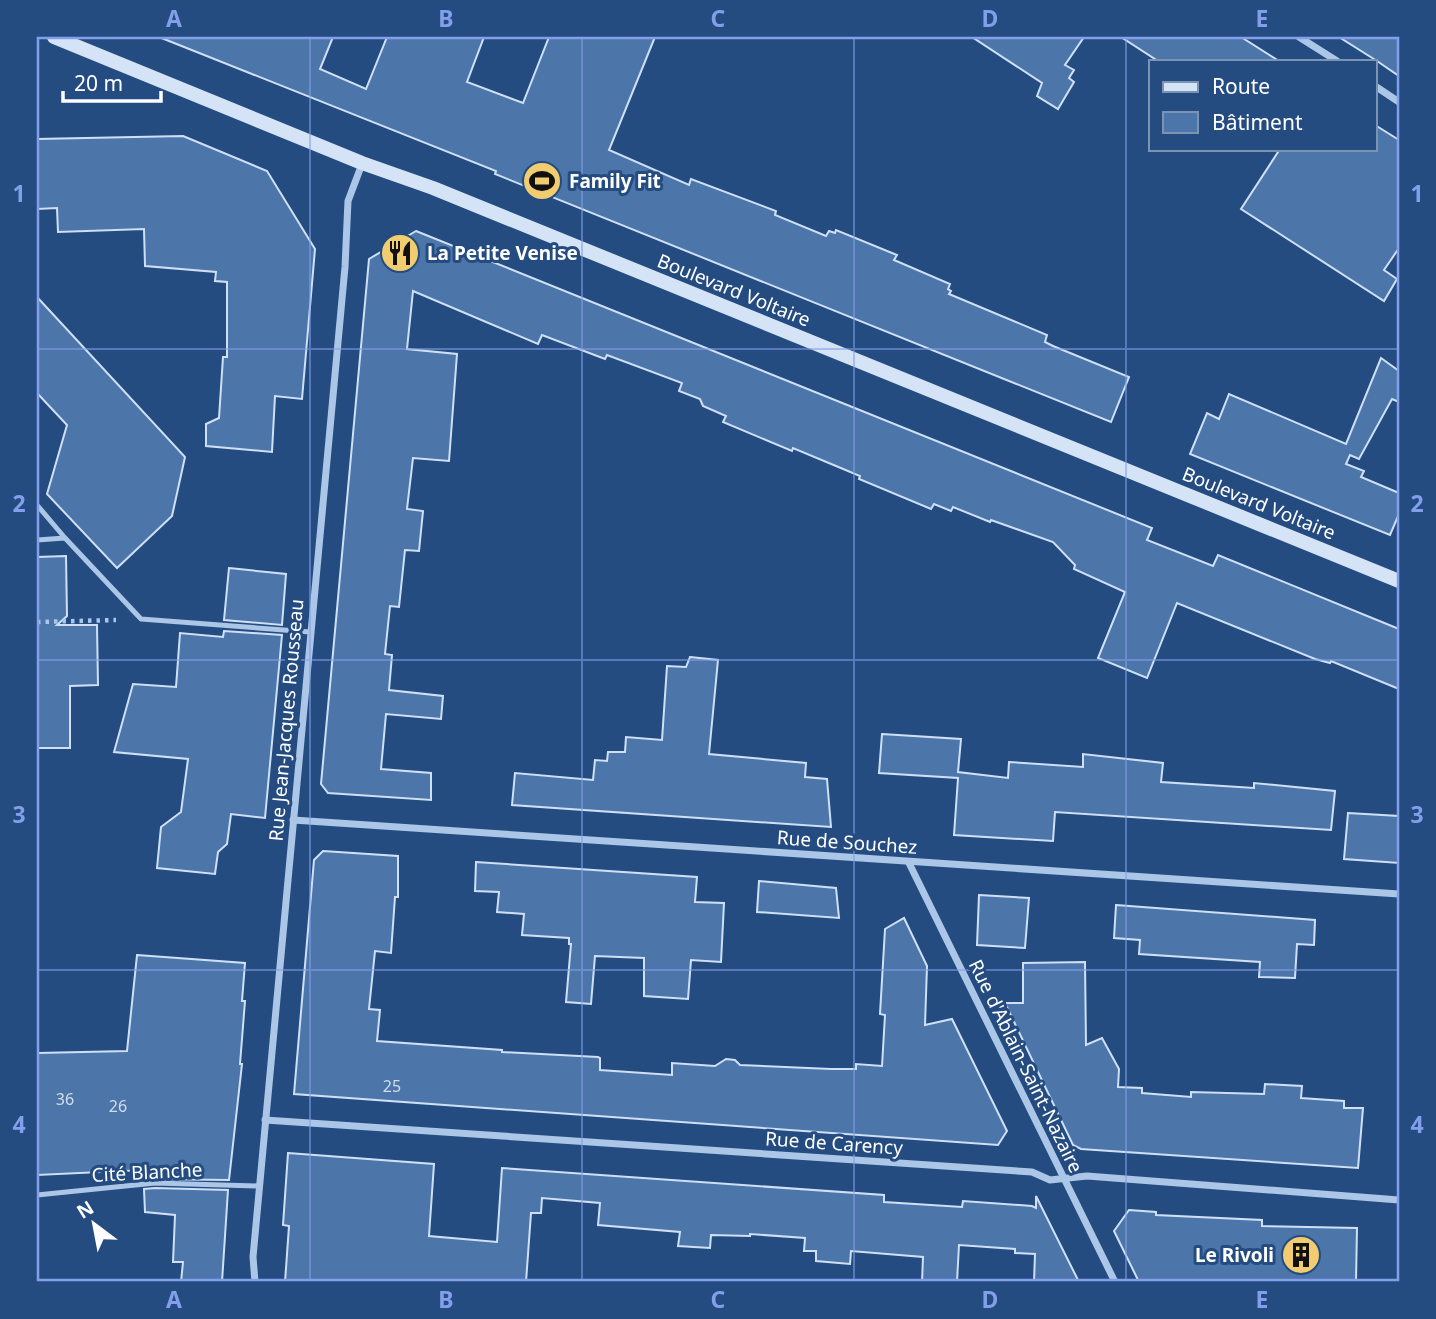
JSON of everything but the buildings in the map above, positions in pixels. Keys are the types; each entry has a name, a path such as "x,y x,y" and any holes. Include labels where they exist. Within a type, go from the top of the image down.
{"street":[{"name":"Boulevard Voltaire","path":"54,37 362,163 433,188 1399,581"},
{"path":"1299,37 1335,60"},
{"path":"1376,87 1399,102"},
{"name":"Rue Jean-Jacques Rousseau","path":"255,1282 253,1257 345,267 348,201 362,163"},
{"name":"Rue de Souchez","path":"293,820 1399,894"},
{"name":"Rue d'Ablain-Saint-Nazaire","path":"909,863 1115,1282"},
{"name":"Rue de Carency","path":"265,1120 1032,1172 1050,1180 1087,1176 1399,1200"}],"lane":[{"path":"37,505 141,619 310,632"},
{"path":"37,540 65,538"},
{"name":"Cité Blanche","path":"37,1195 155,1183 260,1186"}],"path":[{"path":"37,622 141,619"}],"place":[{"name":"Family Fit","path":"542,181"},
{"name":"La Petite Venise","path":"400,253"},
{"name":"Le Rivoli","path":"1301,1255"}]}
